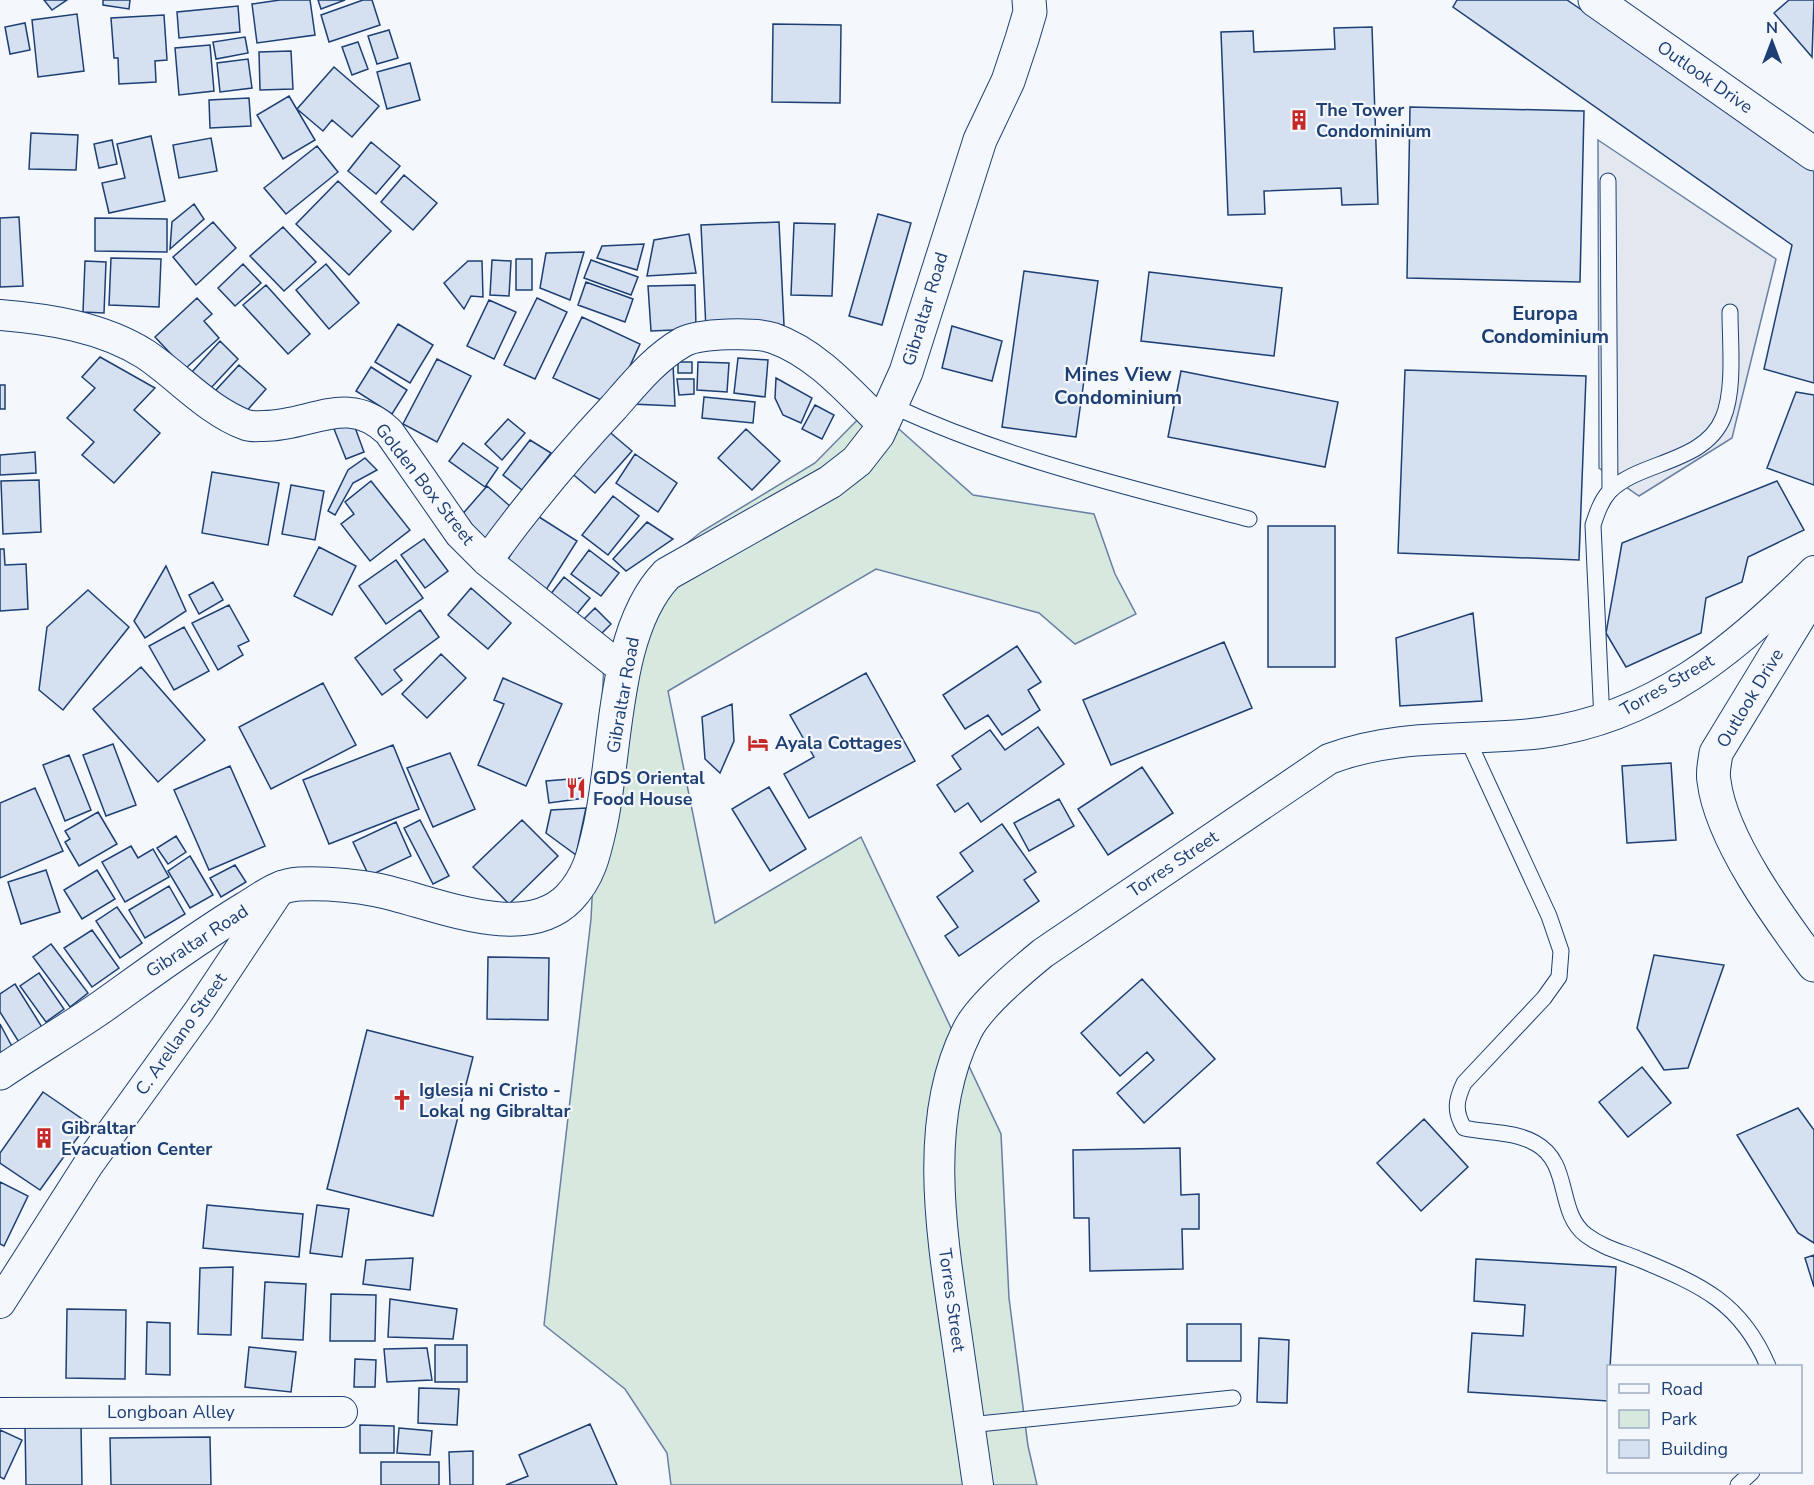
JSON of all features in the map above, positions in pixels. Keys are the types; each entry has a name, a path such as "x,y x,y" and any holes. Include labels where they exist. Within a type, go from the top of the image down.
{"street":[{"name":"Gibraltar Road","path":"0,1072 102,1007 189,943 282,886 332,884 366,888 491,918 525,919 553,912 571,896 591,868 603,815 624,670 643,607 655,586 667,574 830,482 857,461 888,416 906,372 980,140 1008,81 1030,12 1029,0"},
{"name":"Outlook Drive","path":"1595,0 1814,154"},
{"name":"Golden Box Street","path":"0,315 41,319 87,328 143,353 227,416 248,426 274,426 331,412 353,412 375,418 389,432 460,534 487,561 624,670"},
{"path":"487,561 529,503 573,451 658,358 686,341 730,335 771,338 805,352 888,416"},
{"name":"Torres Street","path":"978,1485 947,1274 940,1199 940,1144 946,1103 967,1029 1005,986 1042,953 1329,759 1351,750 1390,743 1466,736 1540,733 1602,721 1652,699 1705,667 1759,626 1814,571"},
{"name":"Outlook Drive","path":"1814,592 1716,753 1713,779 1720,809 1743,859 1814,965"},
{"name":"C. Arellano Street","path":"0,1303 87,1165 199,1011 282,886"},
{"name":"Longboan Alley","path":"0,1413 342,1412"}],"lane":[{"path":"1608,181 1610,491"},
{"path":"1602,721 1593,525 1599,507 1610,491 1696,448 1718,428 1724,416 1728,398 1730,312"},
{"path":"888,416 953,432 1041,462 1248,519"},
{"path":"1466,736 1549,916 1562,951 1559,976 1544,998 1464,1083 1457,1097 1457,1116 1464,1128 1508,1134 1536,1143 1560,1172 1569,1212 1584,1233 1602,1246 1684,1278 1710,1292 1749,1328 1768,1365"},
{"path":"969,1425 1233,1398"},
{"path":"1738,1485 1751,1473"}],"green space":[{"path":"872,405 973,495 1094,514 1115,574 1136,614 1075,644 1039,613 876,569 668,691 715,923 861,837 1001,1134 1009,1298 1028,1446 1037,1485 671,1485 667,1453 625,1389 544,1325 591,919 604,663 644,578 701,532 815,463"}],"shaded area":[{"path":"1598,140 1776,259 1732,438 1639,496 1599,468"}],"building":[{"path":"44,0 67,0 52,10"},
{"path":"103,0 130,0 129,9 103,5"},
{"path":"280,0 310,0 315,35 257,43 252,4"},
{"path":"318,0 345,0 321,9"},
{"path":"363,0 372,0 380,25 329,42 321,15"},
{"path":"1457,0 1567,0 1814,168 1814,383 1764,369 1792,245 1453,7"},
{"path":"1789,0 1814,0 1812,57 1774,13"},
{"path":"238,6 240,32 179,38 177,12"},
{"path":"77,14 84,71 38,77 32,20"},
{"path":"164,15 167,60 155,61 156,82 119,84 118,58 114,58 111,18"},
{"path":"25,23 30,50 10,54 5,27"},
{"path":"773,24 841,25 840,103 772,102"},
{"name":"The Tower Condominium","path":"1372,27 1378,204 1342,205 1341,188 1264,191 1265,214 1228,215 1221,32 1253,31 1254,52 1335,49 1334,28"},
{"path":"389,30 398,58 377,64 368,36"},
{"path":"245,37 248,53 216,59 213,42"},
{"path":"358,42 368,69 352,75 342,47"},
{"path":"210,45 214,91 179,95 175,48"},
{"path":"291,51 293,89 260,90 259,52"},
{"path":"248,59 252,88 220,92 217,63"},
{"path":"410,63 420,100 387,109 377,72"},
{"path":"334,67 379,106 352,137 332,120 323,131 297,109"},
{"path":"289,96 315,140 283,159 257,115"},
{"path":"249,98 251,126 210,128 209,100"},
{"path":"1410,107 1584,111 1580,282 1407,278"},
{"path":"31,133 78,135 76,170 29,169"},
{"path":"151,136 165,201 109,213 102,183 125,178 117,144"},
{"path":"211,138 217,171 179,178 173,145"},
{"path":"112,140 117,164 99,168 94,144"},
{"path":"371,142 400,166 376,194 348,171"},
{"path":"317,146 338,172 286,214 264,188"},
{"path":"404,175 437,203 413,230 381,202"},
{"path":"338,181 391,231 349,275 296,224"},
{"path":"194,204 204,219 170,249 172,222"},
{"path":"878,214 911,223 882,325 849,316"},
{"path":"19,217 23,286 0,287 0,218"},
{"path":"95,218 167,219 167,252 95,251"},
{"path":"213,222 236,248 196,285 173,257"},
{"path":"779,222 784,325 706,329 701,225"},
{"path":"794,223 835,224 832,296 791,295"},
{"path":"283,227 316,262 284,291 250,256"},
{"path":"689,234 696,273 647,276 654,240"},
{"path":"644,244 637,270 597,258 602,246"},
{"path":"584,252 570,300 540,288 546,253"},
{"path":"111,258 161,259 159,307 109,305"},
{"path":"516,259 532,259 532,290 516,290"},
{"path":"492,260 511,261 509,296 490,295"},
{"path":"591,260 638,277 631,295 584,278"},
{"path":"85,261 106,262 104,313 83,312"},
{"path":"468,261 482,261 483,297 471,296 464,309 444,283"},
{"path":"243,264 261,283 235,306 218,288"},
{"path":"326,264 359,303 329,329 296,290"},
{"path":"1024,271 1098,281 1076,437 1002,427"},
{"path":"1149,272 1282,288 1274,356 1141,341"},
{"path":"586,282 633,299 625,322 578,305"},
{"path":"266,285 310,334 288,354 243,305"},
{"path":"695,285 696,329 651,331 648,286"},
{"path":"197,298 212,314 204,321 219,338 185,369 155,337"},
{"path":"537,298 567,312 535,379 504,365"},
{"path":"489,300 516,312 494,359 467,346"},
{"path":"582,317 640,344 612,405 553,378"},
{"path":"398,324 433,345 410,383 375,362"},
{"path":"952,326 1002,341 992,381 942,368"},
{"path":"220,341 238,359 209,390 191,373"},
{"path":"100,357 155,388 134,410 160,433 114,483 82,455 94,442 67,418 95,388 82,377"},
{"path":"738,358 768,360 765,397 734,393"},
{"path":"437,359 471,376 437,442 403,424"},
{"path":"678,362 692,362 692,373 678,373"},
{"path":"698,362 729,363 727,392 697,390"},
{"path":"673,364 675,406 632,404"},
{"path":"239,365 266,389 243,415 215,391"},
{"path":"371,367 407,390 392,414 356,391"},
{"path":"1405,370 1586,376 1579,560 1398,553"},
{"path":"1181,371 1338,402 1325,467 1168,437"},
{"path":"776,378 812,398 801,423 783,415 775,398"},
{"path":"677,379 694,379 694,394 679,395"},
{"path":"0,385 5,385 5,409 0,409"},
{"path":"1796,392 1814,395 1814,485 1767,468"},
{"path":"704,397 755,402 753,423 702,418"},
{"path":"815,405 834,415 822,439 802,429"},
{"path":"508,419 525,433 502,460 485,444"},
{"path":"353,422 364,452 346,459 334,429"},
{"path":"606,429 632,451 595,493 569,471"},
{"path":"746,429 780,461 752,490 718,458"},
{"path":"530,440 551,453 522,490 503,475"},
{"path":"463,443 498,468 485,487 449,461"},
{"path":"35,452 36,473 0,475 0,455"},
{"path":"635,454 677,483 658,512 616,483"},
{"path":"365,458 377,470 353,483 335,515 328,511 348,470"},
{"path":"212,472 279,483 268,545 202,533"},
{"path":"39,480 41,532 3,534 1,481"},
{"path":"371,481 410,530 370,561 341,524 354,514 345,502"},
{"path":"1777,481 1804,530 1748,557 1742,582 1706,598 1701,633 1626,667 1606,633 1622,543"},
{"path":"291,485 324,491 315,540 282,534"},
{"path":"487,486 519,514 492,545 460,517"},
{"path":"613,496 639,516 608,555 582,535"},
{"path":"536,515 577,541 544,593 503,567"},
{"path":"647,522 673,539 626,571 613,559"},
{"path":"1268,526 1335,526 1335,667 1268,667"},
{"path":"424,539 448,571 425,588 401,555"},
{"path":"319,547 356,566 332,615 294,596"},
{"path":"0,549 4,549 5,565 26,564 28,609 0,611"},
{"path":"589,550 619,573 601,596 571,574"},
{"path":"396,560 423,598 386,624 359,586"},
{"path":"166,566 186,611 145,638 134,621"},
{"path":"564,577 590,598 571,621 546,600"},
{"path":"213,582 223,600 199,614 189,595"},
{"path":"471,588 511,623 488,649 448,615"},
{"path":"88,590 129,627 63,710 39,690 47,627"},
{"path":"229,605 249,641 238,646 243,655 218,670 192,623"},
{"path":"595,608 611,624 594,641 578,625"},
{"path":"420,610 439,637 394,670 402,680 382,695 355,658"},
{"path":"1473,613 1482,701 1400,706 1396,638"},
{"path":"184,627 209,671 174,690 149,646"},
{"path":"1224,642 1252,708 1111,765 1083,700"},
{"path":"1017,646 1041,682 1028,690 1040,710 1002,735 988,715 965,729 943,695"},
{"path":"441,654 466,678 427,718 402,694"},
{"path":"141,667 205,740 158,782 93,709"},
{"path":"866,673 915,761 809,818 784,774 814,757 790,715"},
{"path":"503,678 562,704 526,786 478,765 504,704 494,700"},
{"path":"323,683 356,745 271,789 239,727"},
{"path":"732,704 734,741 720,773 705,759 702,717"},
{"path":"1038,727 1064,764 981,822 968,803 955,812 937,785 961,769 952,756 990,730 1005,750"},
{"path":"113,744 136,805 106,816 83,755"},
{"path":"393,745 419,809 329,844 303,780"},
{"path":"450,753 475,809 433,827 407,768"},
{"path":"69,755 91,810 65,821 43,765"},
{"path":"1671,763 1676,840 1627,843 1622,766"},
{"path":"230,766 265,846 209,870 174,790"},
{"path":"1142,767 1173,813 1108,855 1078,809"},
{"path":"582,778 585,798 549,803 546,781"},
{"path":"769,787 806,849 770,871 732,809"},
{"path":"35,788 63,851 0,878 0,803"},
{"path":"1059,799 1074,826 1029,851 1014,823"},
{"path":"586,808 576,855 546,833 551,810"},
{"path":"98,812 117,844 79,866 65,842 70,839 65,831"},
{"path":"420,820 449,876 433,884 404,828"},
{"path":"522,820 558,856 509,904 473,867"},
{"path":"396,822 411,856 369,876 353,842"},
{"path":"1002,824 1036,872 1024,880 1039,901 959,956 945,936 958,927 937,897 973,871 960,853"},
{"path":"176,836 186,852 168,864 157,848"},
{"path":"131,846 138,858 153,849 169,877 125,902 102,862"},
{"path":"190,856 213,895 190,908 168,871"},
{"path":"235,865 246,882 221,897 210,878"},
{"path":"46,870 60,912 21,924 8,882"},
{"path":"97,870 115,899 82,919 64,890"},
{"path":"169,886 185,914 145,938 129,910"},
{"path":"117,907 142,943 120,958 96,921"},
{"path":"92,930 119,968 92,987 64,948"},
{"path":"51,944 88,993 70,1007 33,957"},
{"path":"1654,955 1724,965 1688,1068 1664,1070 1637,1028"},
{"path":"488,957 549,958 548,1020 487,1019"},
{"path":"39,973 64,1009 46,1022 20,986"},
{"path":"1142,979 1215,1059 1144,1123 1117,1093 1154,1060 1147,1052 1120,1076 1081,1033"},
{"path":"15,984 45,1032 22,1047 0,1012 0,994"},
{"path":"0,1024 15,1052 0,1061"},
{"path":"367,1030 473,1057 433,1216 327,1189"},
{"path":"1642,1067 1671,1103 1628,1137 1599,1102"},
{"name":"Gibraltar Evacuation Center","path":"43,1092 88,1123 40,1190 0,1163 0,1153"},
{"path":"1798,1108 1814,1130 1814,1243 1798,1233 1737,1135"},
{"path":"1424,1119 1468,1167 1421,1211 1377,1163"},
{"path":"1180,1148 1181,1195 1199,1194 1199,1229 1182,1229 1183,1269 1090,1271 1089,1218 1074,1218 1073,1150"},
{"path":"0,1182 28,1196 4,1246 0,1244"},
{"path":"207,1205 303,1214 299,1257 203,1248"},
{"path":"317,1205 349,1209 342,1257 310,1253"},
{"path":"1814,1255 1814,1287 1805,1258"},
{"path":"413,1258 410,1290 363,1284 366,1260"},
{"path":"1476,1259 1616,1267 1610,1365 1607,1365 1607,1401 1468,1392 1472,1333 1523,1336 1525,1305 1474,1301"},
{"path":"233,1267 231,1335 198,1334 200,1268"},
{"path":"265,1282 306,1284 303,1340 262,1338"},
{"path":"331,1294 376,1295 375,1341 330,1341"},
{"path":"390,1299 457,1309 453,1339 388,1337"},
{"path":"67,1309 126,1310 125,1379 66,1378"},
{"path":"147,1322 170,1323 170,1375 146,1374"},
{"path":"1187,1324 1241,1324 1241,1361 1187,1361"},
{"path":"1259,1338 1289,1340 1287,1403 1257,1402"},
{"path":"435,1345 467,1345 467,1382 435,1382"},
{"path":"249,1347 296,1352 291,1392 245,1387"},
{"path":"427,1348 432,1380 387,1382 384,1349"},
{"path":"355,1359 376,1360 375,1387 354,1387"},
{"path":"419,1388 459,1389 457,1425 418,1423"},
{"path":"590,1424 617,1485 506,1485 528,1476 519,1455"},
{"path":"81,1425 82,1485 26,1485 25,1426"},
{"path":"360,1425 394,1426 394,1453 360,1453"},
{"path":"399,1428 432,1431 430,1455 397,1453"},
{"path":"0,1430 22,1440 4,1479 0,1477"},
{"path":"210,1437 211,1485 111,1485 110,1438"},
{"path":"473,1451 473,1485 450,1485 449,1452"},
{"path":"381,1462 439,1462 439,1485 381,1485"}],"place":[{"name":"The Tower Condominium","path":"1299,120"},
{"name":"Ayala Cottages","path":"758,743"},
{"name":"GDS Oriental Food House","path":"576,788"},
{"name":"Iglesia ni Cristo - Lokal ng Gibraltar","path":"402,1100"},
{"name":"Gibraltar Evacuation Center","path":"44,1138"}],"district":[{"name":"Europa Condominium","path":"1545,324"},
{"name":"Mines View Condominium","path":"1118,386"}]}
